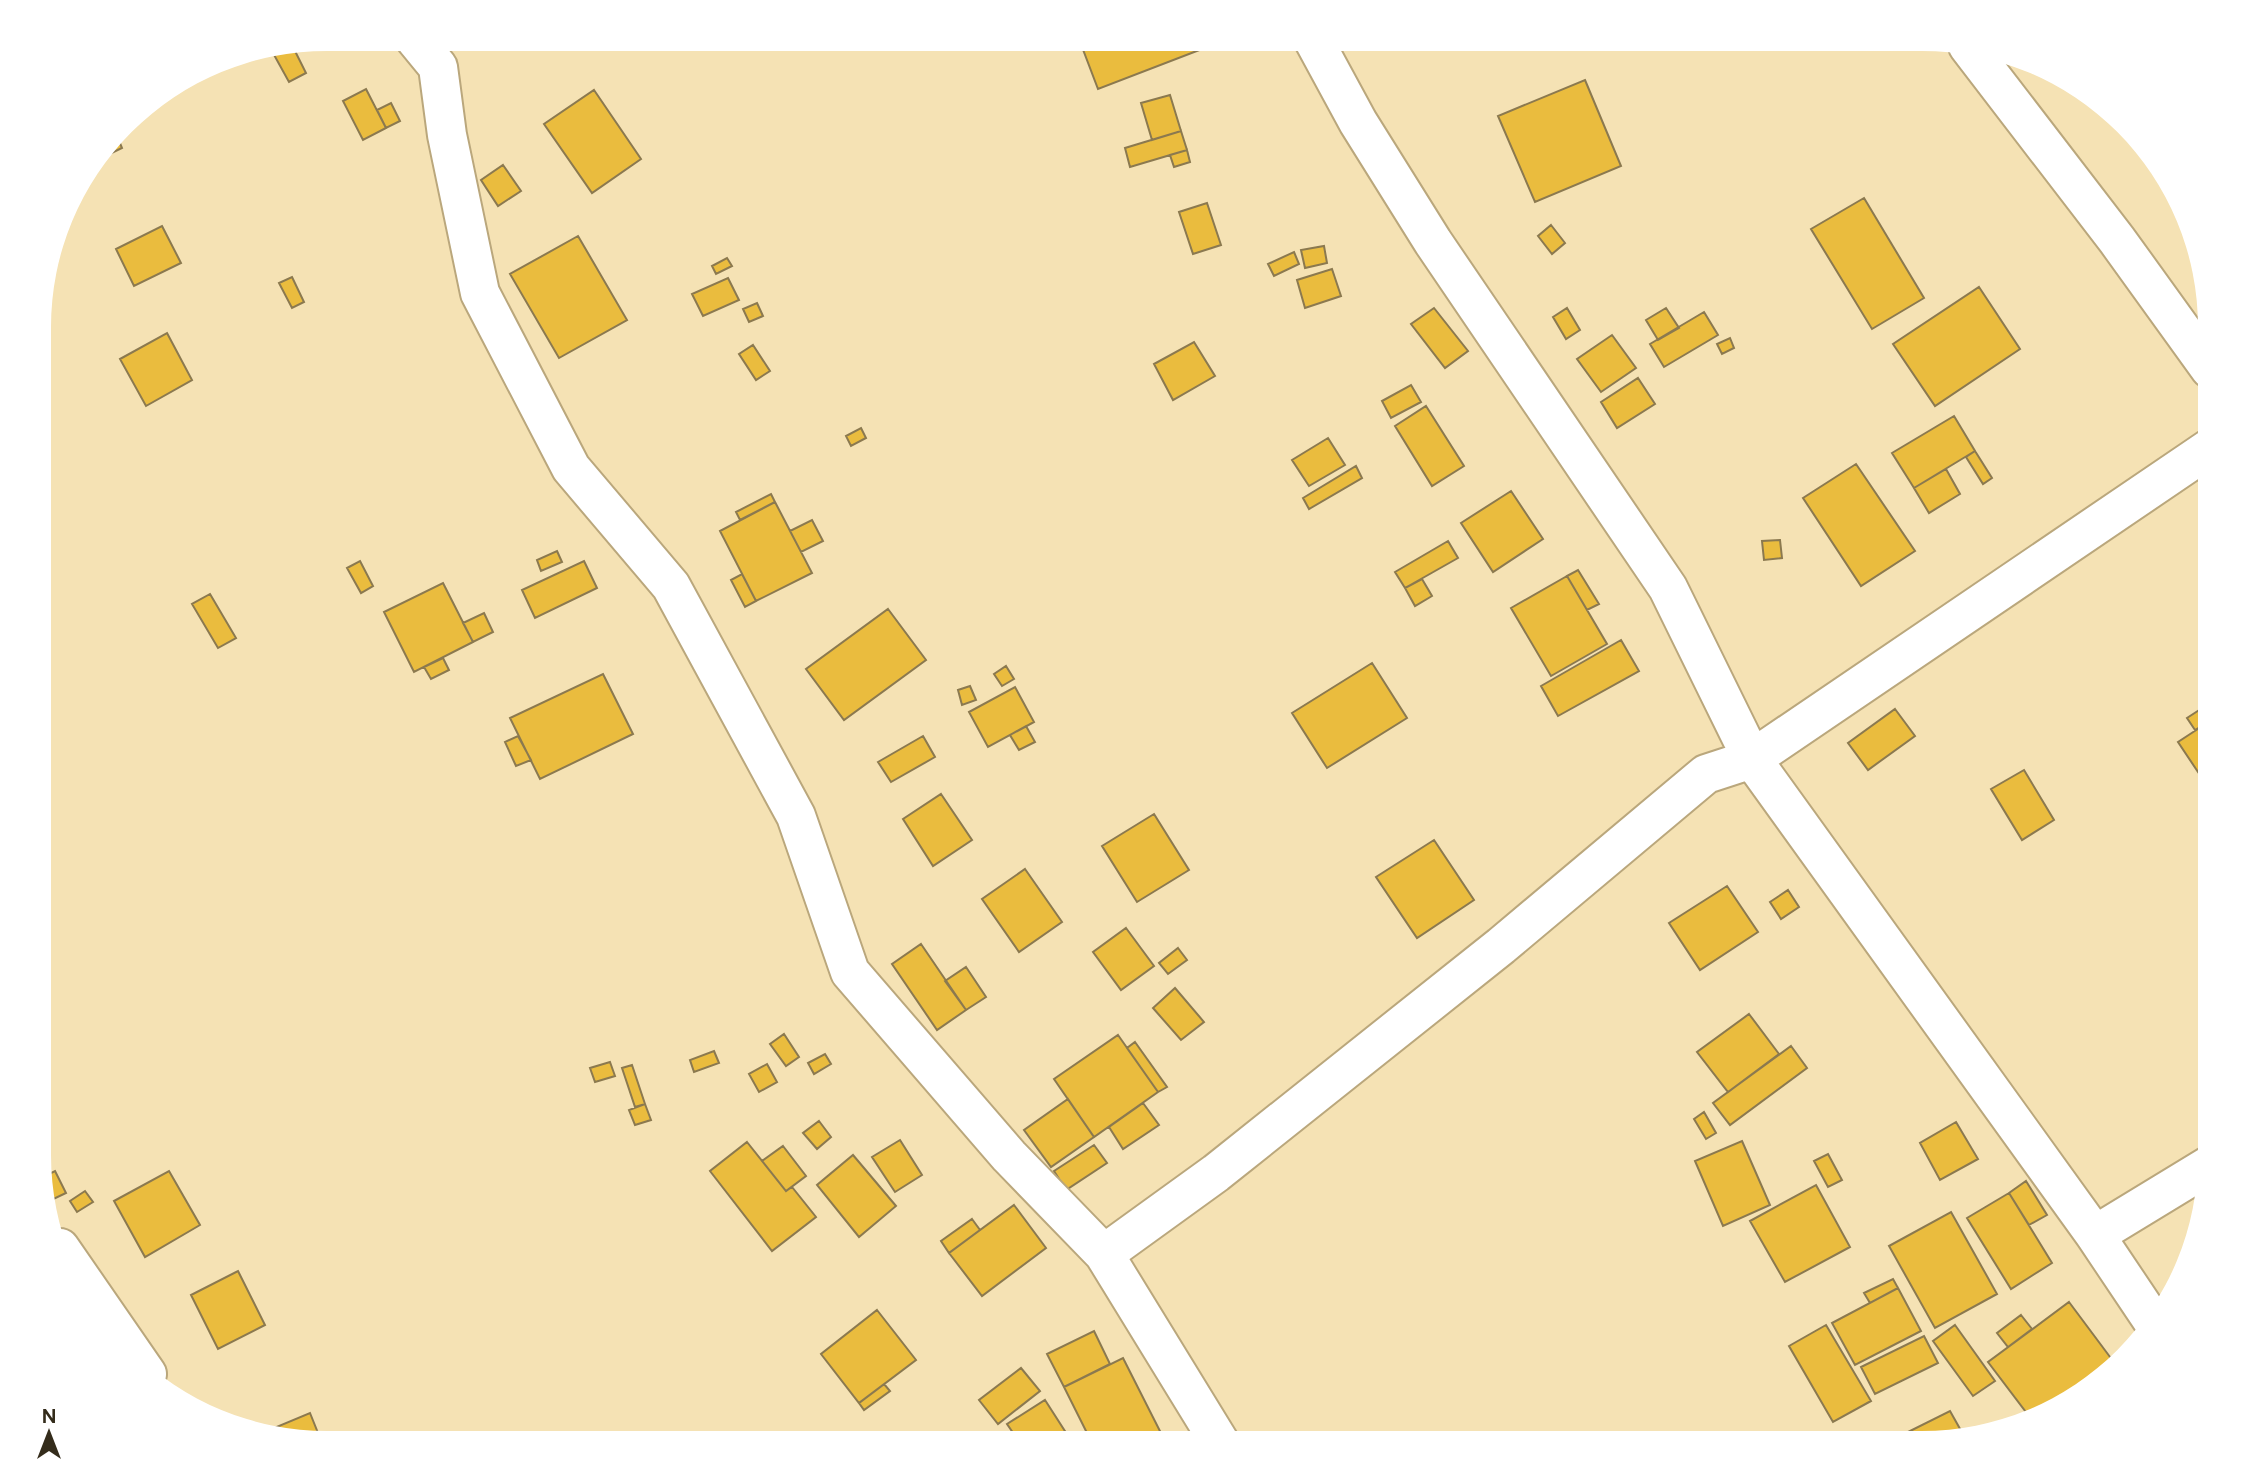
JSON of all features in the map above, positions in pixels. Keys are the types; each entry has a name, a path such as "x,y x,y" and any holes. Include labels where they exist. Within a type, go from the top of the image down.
{"street":[{"path":"425,51 438,68 447,135 480,293 571,468 671,586 796,816 850,972 1009,1156 1104,1254 1213,1431"},
{"path":"1319,51 1358,121 1433,242 1668,588 1752,759 2095,1235 2148,1314"},
{"path":"1976,56 2117,240 2198,352"},
{"path":"1104,1254 1260,1138 1501,946 1706,774 1752,759 2198,456"},
{"path":"2095,1235 2198,1172"},
{"path":"77,1273 127,1345"}],"building":[{"path":"1084,51 1197,51 1098,89"},
{"path":"296,52 306,73 289,82 275,56"},
{"path":"1585,80 1621,166 1535,202 1498,116"},
{"path":"366,89 386,128 363,140 343,101"},
{"path":"594,90 641,159 592,193 544,124"},
{"path":"1170,95 1181,131 1152,140 1141,103"},
{"path":"391,103 400,121 386,128 377,110"},
{"path":"1181,131 1187,150 1130,167 1125,148"},
{"path":"1187,150 1190,162 1174,167 1170,155"},
{"path":"503,165 521,191 498,206 481,180"},
{"path":"1864,198 1924,298 1872,329 1811,229"},
{"path":"1207,203 1221,245 1193,254 1179,212"},
{"path":"1551,225 1565,243 1552,254 1538,236"},
{"path":"162,226 181,263 134,286 116,249"},
{"path":"578,236 627,320 559,358 510,274"},
{"path":"1324,246 1327,263 1305,268 1301,250"},
{"path":"1294,252 1299,264 1274,276 1268,264"},
{"path":"727,258 732,266 716,274 712,266"},
{"path":"1332,269 1341,296 1305,308 1297,280"},
{"path":"292,277 304,302 292,308 279,283"},
{"path":"728,278 739,300 703,316 692,294"},
{"path":"1979,287 2020,349 1935,406 1893,344"},
{"path":"757,303 763,316 749,322 743,309"},
{"path":"1434,308 1468,351 1445,368 1411,324"},
{"path":"1567,308 1580,330 1566,339 1553,317"},
{"path":"1666,308 1679,328 1658,340 1646,320"},
{"path":"1704,312 1718,335 1664,367 1650,344"},
{"path":"167,333 192,380 146,406 120,359"},
{"path":"1612,335 1636,368 1601,392 1577,359"},
{"path":"1730,338 1734,348 1722,354 1717,344"},
{"path":"1194,342 1215,376 1173,400 1154,364"},
{"path":"753,345 770,371 756,380 739,354"},
{"path":"1638,378 1655,404 1617,428 1601,402"},
{"path":"1411,385 1421,402 1391,418 1382,401"},
{"path":"1426,406 1464,466 1432,486 1395,426"},
{"path":"1954,416 1975,451 1914,488 1892,453"},
{"path":"861,428 866,438 851,446 846,436"},
{"path":"1328,438 1345,465 1309,486 1292,460"},
{"path":"1975,451 1992,478 1983,484 1966,457"},
{"path":"1856,464 1915,551 1861,586 1803,498"},
{"path":"1356,466 1362,478 1309,509 1303,498"},
{"path":"1946,469 1960,494 1929,513 1914,488"},
{"path":"1511,491 1543,539 1493,572 1461,523"},
{"path":"771,494 775,502 740,520 736,512"},
{"path":"775,502 812,573 756,601 720,531"},
{"path":"812,520 823,541 801,552 790,531"},
{"path":"1780,540 1782,558 1764,560 1762,541"},
{"path":"1448,541 1458,558 1405,588 1395,572"},
{"path":"557,551 562,562 541,571 537,560"},
{"path":"360,561 373,586 361,593 347,568"},
{"path":"584,561 597,588 535,618 522,590"},
{"path":"1578,570 1599,604 1587,610 1567,576"},
{"path":"742,574 756,601 745,607 731,580"},
{"path":"1567,576 1607,644 1551,676 1511,608"},
{"path":"1422,579 1432,596 1415,606 1405,588"},
{"path":"443,583 473,642 414,672 384,612"},
{"path":"210,594 236,638 218,648 192,604"},
{"path":"888,609 926,660 844,720 806,669"},
{"path":"484,613 493,632 473,642 463,623"},
{"path":"1621,640 1639,671 1558,716 1541,686"},
{"path":"443,658 449,670 431,679 424,667"},
{"path":"1372,663 1407,718 1327,768 1292,713"},
{"path":"1006,666 1014,679 1002,686 994,674"},
{"path":"603,674 633,734 540,779 510,718"},
{"path":"970,686 976,700 962,705 958,690"},
{"path":"1015,687 1034,722 988,747 969,712"},
{"path":"1895,709 1915,736 1868,770 1848,743"},
{"path":"2198,711 2198,728 2195,730 2187,718"},
{"path":"1026,726 1035,742 1019,750 1010,735"},
{"path":"2198,729 2198,772 2178,742"},
{"path":"518,736 531,760 516,766 505,742"},
{"path":"923,736 935,757 891,782 878,762"},
{"path":"2024,770 2054,820 2022,840 1991,789"},
{"path":"941,794 972,840 933,866 903,819"},
{"path":"1154,814 1189,870 1137,902 1102,846"},
{"path":"1434,840 1474,900 1417,938 1376,877"},
{"path":"1025,869 1062,922 1019,952 982,899"},
{"path":"1727,886 1758,932 1700,970 1669,923"},
{"path":"1788,890 1799,907 1781,919 1770,902"},
{"path":"1126,928 1154,966 1121,990 1093,952"},
{"path":"921,944 966,1010 937,1030 892,964"},
{"path":"1178,948 1187,960 1168,974 1159,963"},
{"path":"966,967 986,997 966,1010 945,981"},
{"path":"1175,988 1204,1022 1181,1040 1153,1008"},
{"path":"1749,1014 1779,1054 1728,1092 1697,1052"},
{"path":"784,1034 799,1057 786,1066 770,1044"},
{"path":"1118,1035 1158,1092 1094,1137 1054,1079"},
{"path":"1135,1042 1167,1087 1158,1092 1127,1048"},
{"path":"1791,1046 1807,1068 1730,1125 1713,1103"},
{"path":"714,1051 719,1063 694,1072 690,1060"},
{"path":"825,1054 831,1064 814,1074 808,1063"},
{"path":"610,1062 615,1076 595,1082 590,1068"},
{"path":"767,1064 777,1082 759,1092 749,1074"},
{"path":"632,1065 645,1104 635,1107 622,1068"},
{"path":"1068,1099 1094,1137 1051,1167 1024,1130"},
{"path":"1143,1103 1159,1125 1123,1149 1109,1127"},
{"path":"645,1104 651,1120 635,1125 629,1110"},
{"path":"1704,1112 1716,1133 1706,1139 1694,1119"},
{"path":"819,1121 831,1137 817,1149 803,1133"},
{"path":"1956,1122 1978,1159 1940,1180 1920,1143"},
{"path":"900,1140 922,1175 895,1192 872,1157"},
{"path":"1742,1141 1770,1205 1723,1226 1695,1161"},
{"path":"747,1142 786,1191 792,1187 816,1217 772,1251 710,1171"},
{"path":"1094,1145 1107,1163 1066,1190 1054,1171"},
{"path":"783,1146 806,1176 786,1191 762,1161"},
{"path":"1828,1154 1842,1180 1828,1187 1814,1161"},
{"path":"853,1155 896,1206 859,1237 817,1185"},
{"path":"55,1171 66,1193 54,1199 53,1191 51,1173"},
{"path":"169,1171 200,1225 145,1257 114,1201"},
{"path":"2026,1181 2047,1215 2029,1225 2009,1193"},
{"path":"1816,1185 1850,1247 1785,1282 1750,1221"},
{"path":"85,1191 93,1202 77,1212 70,1201"},
{"path":"2009,1193 2052,1263 2011,1289 1967,1218"},
{"path":"1014,1205 1046,1248 982,1296 949,1253"},
{"path":"1951,1212 1997,1294 1935,1328 1889,1246"},
{"path":"972,1219 980,1230 949,1253 941,1241"},
{"path":"238,1271 265,1325 218,1349 191,1295"},
{"path":"1893,1279 1898,1288 1870,1303 1864,1293"},
{"path":"1898,1288 1921,1331 1855,1365 1832,1323"},
{"path":"2069,1302 2110,1357 2076,1385 2025,1411 1988,1362"},
{"path":"877,1310 916,1360 859,1403 821,1354"},
{"path":"2021,1315 2032,1329 2008,1347 1997,1333"},
{"path":"1826,1325 1871,1401 1833,1422 1789,1346"},
{"path":"1955,1325 1995,1381 1973,1396 1933,1341"},
{"path":"1094,1331 1110,1364 1064,1387 1047,1354"},
{"path":"1924,1336 1938,1363 1875,1394 1861,1367"},
{"path":"1123,1358 1160,1431 1086,1431 1064,1387"},
{"path":"1021,1368 1040,1391 998,1424 979,1400"},
{"path":"884,1384 890,1391 864,1410 859,1403"},
{"path":"1045,1400 1065,1431 1012,1431 1007,1424"},
{"path":"1950,1411 1960,1429 1940,1431 1910,1431"},
{"path":"310,1413 317,1431 309,1431 277,1427"}]}
